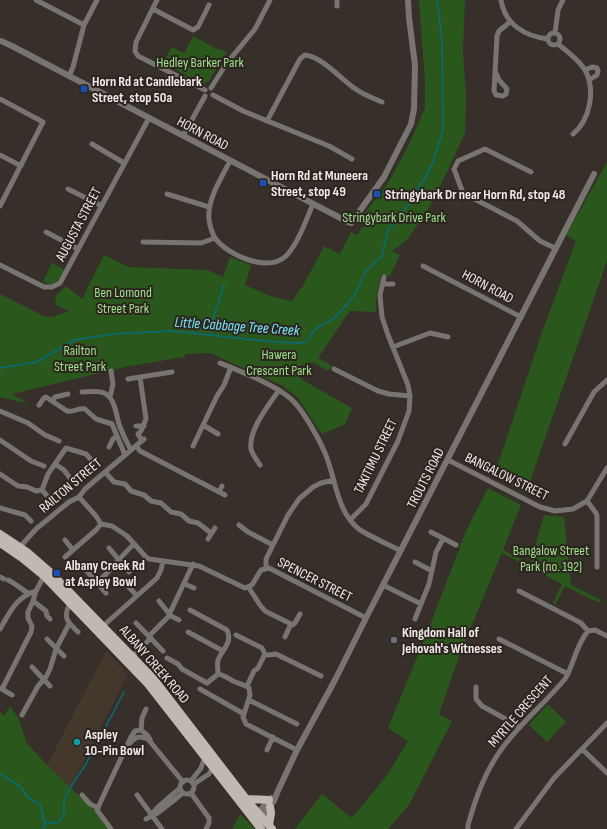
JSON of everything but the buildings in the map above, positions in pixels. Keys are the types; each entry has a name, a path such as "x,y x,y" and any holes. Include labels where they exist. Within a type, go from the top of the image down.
{"main road":[{"name":"ALBANY CREEK ROAD","path":"0,534 18,550 70,604 165,693 209,756 247,799 261,822"},
{"name":"ALBANY CREEK ROAD","path":"0,543 18,550 50,572 103,626 129,659"},
{"name":"ALBANY CREEK ROAD","path":"209,756 213,768 261,822"},
{"path":"247,799 270,804 271,813 261,822"}],"street":[{"path":"38,0 84,25"},
{"path":"69,76 73,67 84,25 97,0"},
{"path":"157,0 136,42 135,51 138,56 204,90 211,88 226,64 252,33 270,0"},
{"path":"337,6 338,0"},
{"name":"HORN ROAD","path":"0,40 351,223 384,177 410,124 414,110 415,65 408,12 408,0"},
{"path":"501,0 505,14 510,22 530,34 548,39 552,45 558,44"},
{"path":"555,33 558,10 563,0"},
{"path":"153,9 193,30 198,27 210,6"},
{"path":"496,73 497,36 500,31 510,22"},
{"path":"548,39 550,35 555,33"},
{"path":"555,33 560,38 558,44"},
{"path":"558,44 585,70 589,80 590,97 587,112 582,125 573,134"},
{"path":"267,121 300,59 305,56 313,58 326,66 355,89 382,102"},
{"path":"585,70 592,67 597,68 598,70 597,75 589,80"},
{"path":"211,88 214,90 213,95"},
{"path":"183,136 205,96 204,90"},
{"path":"205,96 210,97 213,95 243,111 329,146 352,158"},
{"path":"0,99 43,122 0,206"},
{"name":"AUGUSTA STREET","path":"0,265 44,287 52,287 60,283 149,118"},
{"path":"92,144 124,163"},
{"path":"531,172 485,149 458,161 454,168 463,193 517,222 540,241 555,248"},
{"path":"0,155 21,166"},
{"path":"230,161 209,207 209,222 215,238 231,252 250,260 264,263 276,261 285,256 290,250 313,204"},
{"name":"TROUTS ROAD","path":"261,822 594,174"},
{"path":"68,189 102,206"},
{"path":"167,194 209,207"},
{"path":"46,232 78,250"},
{"path":"143,242 201,243 215,238"},
{"name":"HORN ROAD","path":"423,266 521,317"},
{"name":"TAKITIMU STREET","path":"351,519 366,504 398,441 409,412 410,396 408,385 384,326 382,317 380,295 384,276"},
{"path":"383,284 393,284"},
{"path":"393,347 430,332 448,337"},
{"path":"220,363 279,390 295,403 306,419 325,453 342,507 360,529 401,551"},
{"path":"193,446 217,396 224,385 231,367"},
{"path":"334,369 378,391 389,394 410,396"},
{"path":"110,397 113,384 111,371"},
{"path":"128,379 172,372"},
{"path":"136,426 144,426 146,420 140,377"},
{"path":"565,444 594,392 607,380"},
{"path":"260,465 251,449 252,436 257,423 279,390"},
{"path":"82,392 98,392 106,394 110,397 113,402 120,426 131,450"},
{"path":"52,401 55,397 68,394"},
{"path":"39,405 46,397 70,412 80,408 85,409 96,419 112,424 125,455"},
{"path":"0,411 28,423 45,435 59,441"},
{"path":"204,425 218,434"},
{"name":"RAILTON STREET","path":"18,550 33,532 69,502 79,497 85,489 143,440 138,434 144,426"},
{"path":"109,447 113,439 118,436"},
{"path":"0,440 31,461 44,466"},
{"path":"136,446 140,451 225,496"},
{"path":"42,490 48,474 67,448 86,454 95,464"},
{"name":"BANGALOW STREET","path":"448,460 548,510 554,511 573,509 588,501"},
{"path":"55,464 64,470 73,482"},
{"path":"598,566 597,516 588,501 607,468"},
{"path":"105,472 114,482 125,484 131,491 144,495 151,501 161,503 171,512 181,514 189,521 198,523 211,533"},
{"path":"0,474 18,486 27,487 36,492 42,490"},
{"path":"266,568 266,559 288,516 299,499 312,487 334,480"},
{"path":"219,492 222,486"},
{"path":"42,490 52,501"},
{"path":"79,497 101,524 112,526 127,536 146,557 163,561 193,564 241,587 249,588 265,611 293,625"},
{"path":"0,508 25,515 31,521"},
{"path":"65,557 101,524"},
{"path":"240,525 248,532 273,545"},
{"path":"208,539 215,528"},
{"path":"431,532 456,545"},
{"path":"415,619 429,584 436,552 443,539"},
{"path":"65,540 73,550"},
{"path":"98,582 116,565 118,559 134,544"},
{"path":"109,548 130,572"},
{"path":"103,626 157,578 162,570 163,561"},
{"path":"414,562 432,571"},
{"path":"129,659 168,617 185,584 193,564"},
{"name":"SPENCER STREET","path":"249,588 259,572 266,568 366,618"},
{"path":"85,569 98,582 106,593"},
{"path":"12,695 1,688 31,632 32,626 28,618 28,612 36,591 44,576"},
{"path":"4,579 16,584 19,588 28,593"},
{"path":"126,584 137,596"},
{"path":"185,584 194,588"},
{"path":"383,585 421,604"},
{"path":"0,629 20,598 28,593 36,591"},
{"path":"519,591 581,623 588,631 595,630 607,636"},
{"path":"33,601 46,611 47,616 50,619"},
{"path":"159,601 171,616 179,620"},
{"path":"70,604 65,615 69,624 78,632"},
{"path":"190,610 227,630 229,634 228,643 217,663 218,674"},
{"path":"285,637 290,626 293,625 300,614"},
{"path":"136,623 163,650"},
{"path":"22,714 38,686 50,670 56,649 69,624"},
{"name":"MYRTLE CRESCENT","path":"468,829 476,797 483,780 498,754 520,727 568,674 574,655 584,635 588,631"},
{"path":"188,632 223,651"},
{"path":"236,635 262,648 265,654"},
{"path":"47,639 64,656"},
{"path":"498,639 568,674"},
{"path":"265,654 276,654 321,676"},
{"path":"247,686 254,670 258,668 265,654"},
{"path":"167,658 178,664 182,669 207,683 218,674"},
{"path":"32,667 50,686"},
{"path":"218,674 247,686 250,690 249,700 243,720 246,724 297,750"},
{"path":"476,687 476,699 482,706 520,727"},
{"path":"200,689 244,714"},
{"path":"249,700 297,724"},
{"path":"141,730 142,718 146,709"},
{"path":"516,829 554,778 607,723"},
{"path":"141,730 150,738 151,743"},
{"path":"111,829 100,815 98,808 131,737 135,731 141,730"},
{"path":"129,743 134,738 140,736 148,740 183,782 182,790 159,812 146,819"},
{"path":"267,750 274,737"},
{"path":"582,749 607,773"},
{"path":"192,783 209,756"},
{"path":"192,783 209,774 213,768"},
{"path":"183,782 187,780 192,783 194,789 191,793"},
{"path":"182,790 186,794 191,793"},
{"path":"191,793 209,818 209,823 206,829"},
{"path":"82,795 90,804 98,808"},
{"path":"137,795 162,829"}],"shaded area":[{"path":"106,651 128,674 70,788 47,765"}],"green space":[{"path":"419,0 465,0 463,51 466,96 465,133 428,210 406,241 392,251 400,255 390,276 381,274 376,299 376,312 350,311 318,358 332,366 328,371 312,362 300,366 301,379 352,408 345,424 322,434 298,398 283,386 210,353 186,354 184,357 125,367 12,394 29,404 0,397 0,294 44,316 52,317 69,311 56,305 55,296 66,286 82,299 104,255 129,267 208,270 223,277 230,257 251,265 245,285 273,297 292,301 304,284 324,246 340,254 351,232 357,235 362,227 364,228 365,225 361,221 362,217 390,180 410,142 425,108 425,81"},
{"name":"Hedley Barker Park","path":"193,36 213,47 227,52 209,81 205,83 199,82 163,63 172,47 184,53"},
{"path":"607,162 607,261 526,493 494,476 542,332 576,241 566,235"},
{"path":"52,263 65,270 58,281 51,284 43,282"},
{"name":"Bangalow Street Park (no. 192)","path":"488,488 521,505 503,550 530,564 544,515 564,517 571,585 601,600 599,603 565,586 555,605 553,603 562,584 502,553 462,648 439,714 452,721 409,805 388,829 295,829 322,794 352,818 387,775 408,741 388,728 429,628 466,531"},
{"path":"548,704 566,722 547,742 529,725"},
{"path":"10,706 19,719 26,742 47,765 94,810 108,829 0,829 0,712 4,716"},
{"path":"240,814 255,829 232,829"}],"waterway":[{"name":"Little Cabbage Tree Creek","path":"0,368 37,362 74,340 113,334 172,331 275,342 303,343 309,339 315,329 336,317 355,294 365,272 382,256 388,230 407,207 432,165 443,130 442,40 437,0"},
{"path":"210,335 212,322 224,285"},
{"path":"45,824 58,822 64,814 64,800 86,764 124,692"},
{"path":"0,774 20,786 28,798 40,804 45,824 43,829"}],"place":[{"name":"Horn Rd at Candlebark Street, stop 50a","path":"84,89"},
{"name":"Horn Rd at Muneera Street, stop 49","path":"263,183"},
{"name":"Stringybark Dr near Horn Rd, stop 48","path":"377,194"},
{"name":"Albany Creek Rd at Aspley Bowl","path":"57,573"},
{"name":"Kingdom Hall of Jehovah's Witnesses","path":"394,640"},
{"name":"Aspley 10-Pin Bowl","path":"77,742"}],"park label":[{"name":"Stringybark Drive Park","path":"394,217"},
{"name":"Ben Lomond Street Park","path":"123,300"},
{"name":"Railton Street Park","path":"80,358"},
{"name":"Hawera Crescent Park","path":"279,362"}]}
